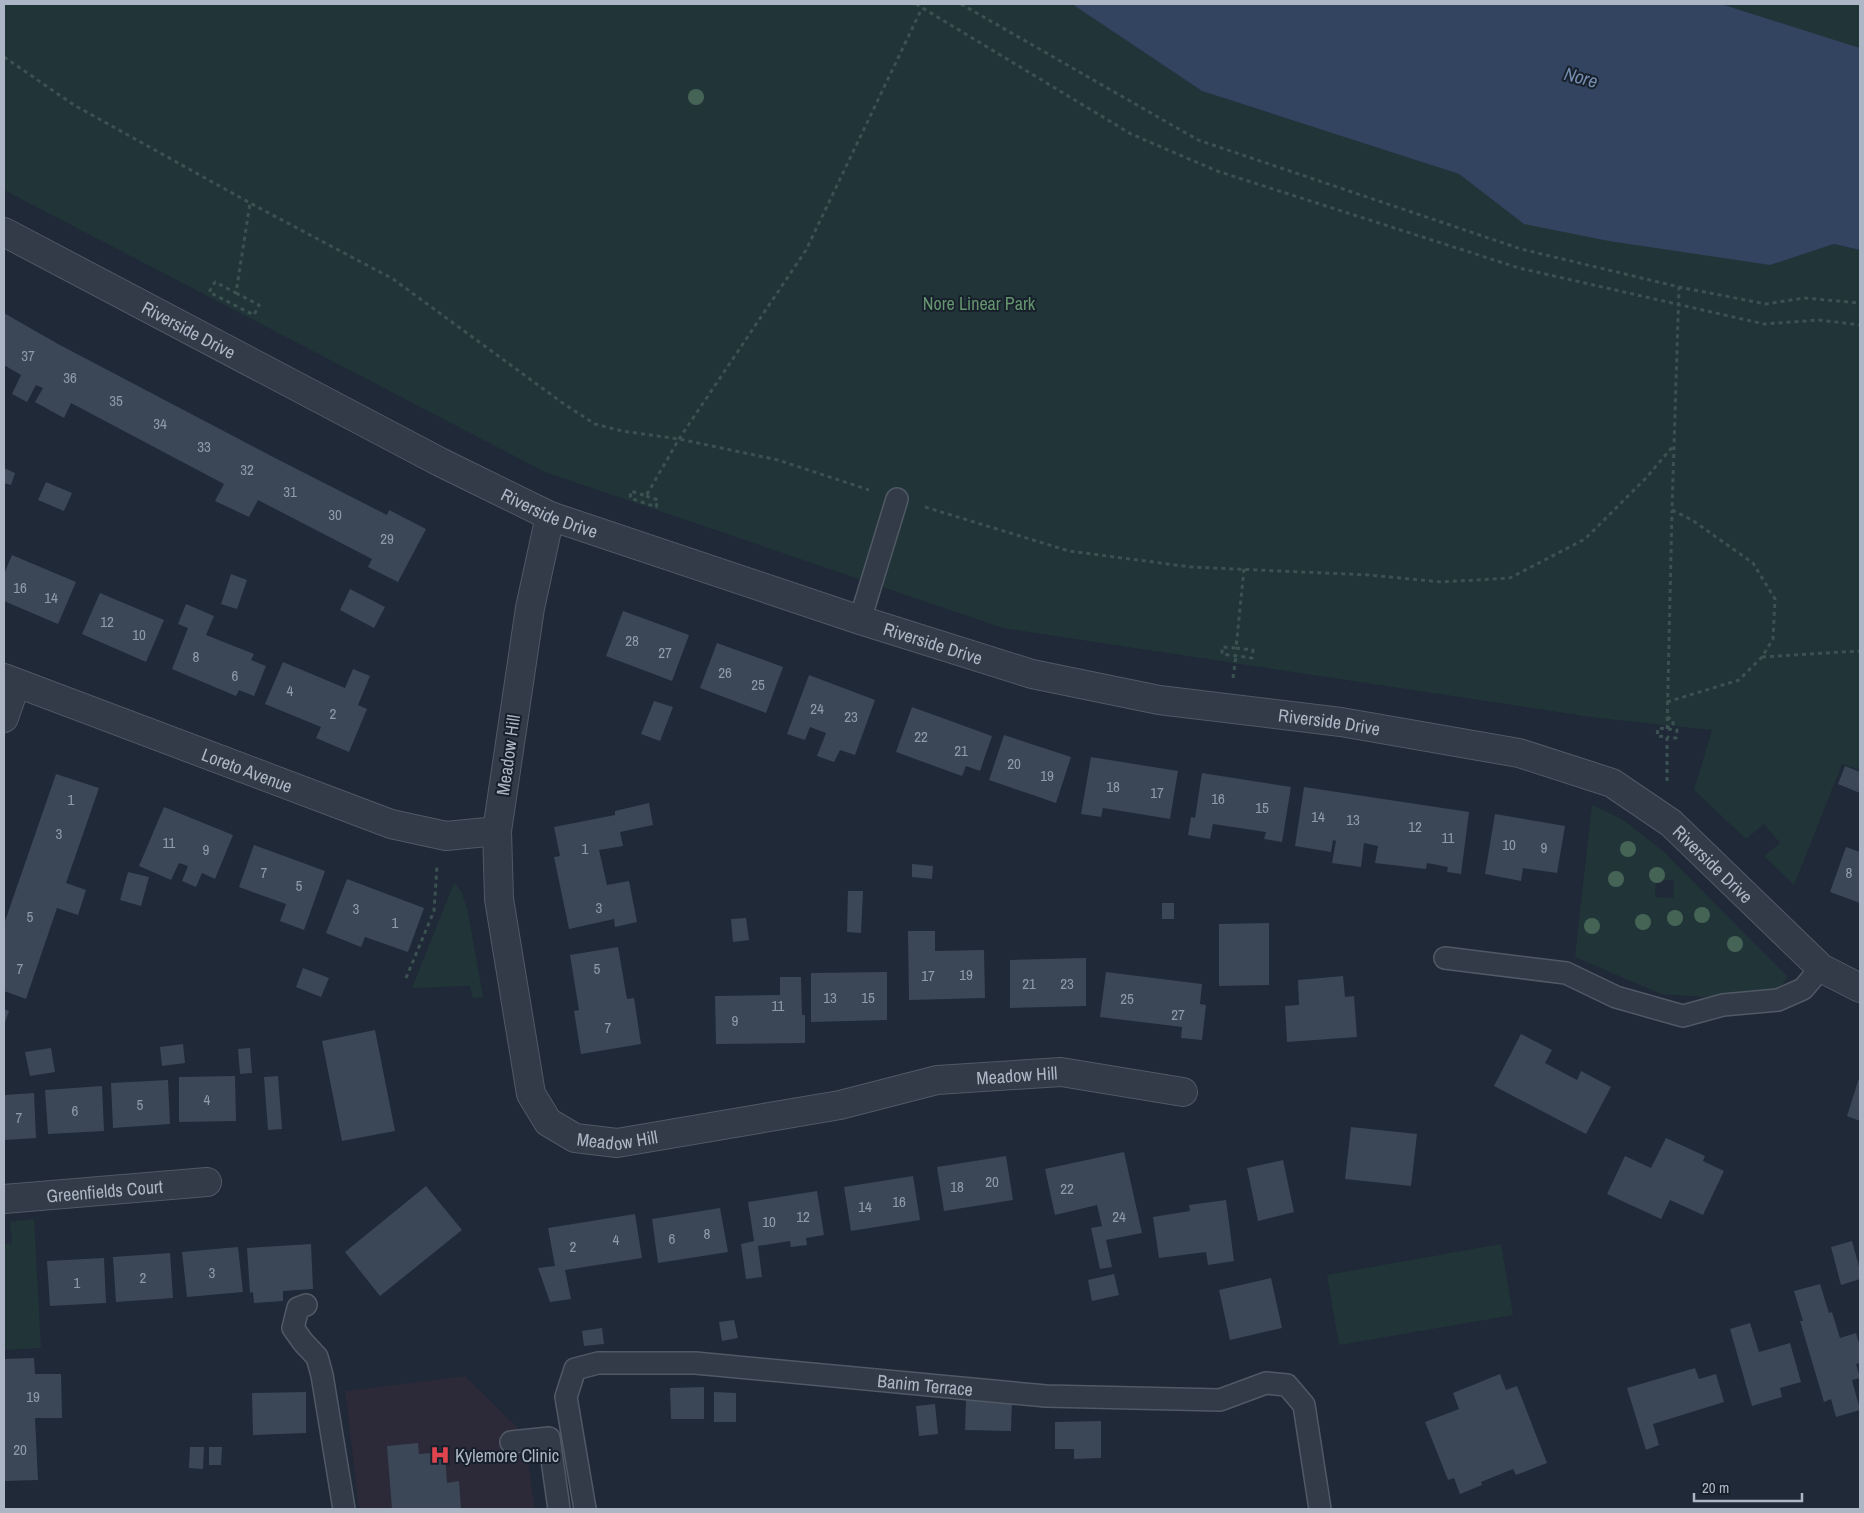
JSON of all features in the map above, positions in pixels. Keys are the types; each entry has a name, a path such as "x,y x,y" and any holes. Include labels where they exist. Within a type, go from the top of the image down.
{"street":[{"name":"Riverside Drive","path":"4,232 440,462 550,516 860,620 1032,674 1159,700 1341,722 1519,753 1612,783 1671,823 1821,968 1860,988"},
{"name":"Meadow Hill","path":"550,516 530,608 497,831 499,899 531,1094 548,1122 575,1138 617,1143 840,1105 937,1080 1061,1072 1183,1092"},
{"name":"Loreto Avenue","path":"10,681 391,824 446,836 497,831"},
{"path":"4,718 10,681"},
{"name":"Greenfields Court","path":"4,1199 207,1182"}],"lane":[{"path":"860,620 897,499"},
{"path":"1445,958 1566,973 1616,997 1683,1016 1723,1005 1778,1000 1803,988 1821,968"},
{"path":"306,1305 298,1308 293,1328 317,1357 322,1375 344,1509"},
{"name":"Banim Terrace","path":"584,1509 566,1397 574,1369 598,1363 685,1363 1046,1396 1220,1400 1266,1383 1287,1385 1304,1405 1320,1509"},
{"path":"511,1442 549,1438 559,1509"}],"path":[{"path":"916,4 1131,134 1204,166 1518,268 1678,306 1764,324 1819,320 1860,325"},
{"path":"961,4 1198,140 1521,249 1679,287 1766,304 1804,298 1860,303"},
{"path":"646,496 679,439 806,250 922,8"},
{"path":"4,57 74,105 250,204 393,278 564,404 595,424 622,431 679,439 778,460 897,499 1069,551 1190,567 1369,575 1441,582 1510,578 1585,539 1646,478 1674,445"},
{"path":"236,293 250,204"},
{"path":"214,282 236,293 259,305 254,315 209,292 214,282"},
{"path":"1667,729 1672,726 1673,720 1667,716 1667,702 1679,287"},
{"path":"631,491 646,496 658,500 656,506 630,498 631,491"},
{"path":"1667,702 1739,680 1762,657 1773,639 1775,599 1752,562 1692,520 1672,510"},
{"path":"1236,648 1244,569"},
{"path":"1222,647 1253,650 1252,658 1236,656 1222,654 1222,647"},
{"path":"1762,657 1860,651"},
{"path":"1232,685 1236,656"},
{"path":"1658,728 1677,730 1676,738 1667,738 1657,736 1658,728"},
{"path":"1666,784 1667,738"},
{"path":"406,978 434,911 437,863"}],"shaded area":[{"name":"Kylemore Clinic","path":"465,1376 524,1434 535,1509 359,1509 345,1391"}],"green space":[{"name":"Nore Linear Park","path":"4,4 1072,4 1202,91 1459,174 1524,224 1770,265 1834,244 1860,250 1860,770 1842,764 1794,885 1764,856 1780,843 1764,824 1746,839 1694,790 1712,730 1598,718 1003,628 545,472 4,190"},
{"path":"1721,4 1860,4 1860,48"},
{"path":"1592,805 1622,819 1664,852 1787,976 1780,989 1723,998 1661,994 1575,957","holes":["1656,880 1674,880 1673,898 1655,897"]},
{"path":"454,883 461,891 467,907 483,997 473,998 470,986 412,988"},
{"path":"34,1219 41,1348 4,1350 4,1244 12,1243 10,1222"},
{"path":"1501,1244 1513,1315 1339,1345 1327,1275"}],"water":[{"name":"Nore","path":"1072,4 1721,4 1860,48 1860,250 1834,244 1770,265 1609,241 1524,224 1459,174 1202,91"}],"building":[{"path":"4,313 58,344 279,460 387,515 389,510 426,529 398,582 368,567 372,559 258,500 249,517 215,501 224,484 71,403 64,418 35,402 43,388 36,385 27,402 12,394 21,375 4,365"},
{"path":"4,468 15,473 11,485 4,483"},
{"path":"46,482 72,493 64,511 38,500"},
{"path":"12,555 76,582 58,624 4,601 4,574"},
{"path":"231,574 247,580 237,609 221,604"},
{"path":"350,589 385,607 374,628 340,610"},
{"path":"100,593 164,620 146,662 82,634"},
{"path":"186,604 214,616 206,635 254,654 251,660 266,666 254,696 239,690 236,696 172,669 188,628 178,624"},
{"path":"623,611 689,635 672,681 606,656"},
{"path":"717,643 783,667 766,713 700,688"},
{"path":"283,662 345,688 353,669 370,676 358,705 367,709 349,752 316,738 321,727 265,704"},
{"path":"809,675 875,700 855,755 840,750 834,762 817,756 826,733 810,727 805,740 787,734"},
{"path":"654,701 673,707 660,741 641,734"},
{"path":"912,707 992,736 980,771 966,766 962,776 896,752"},
{"path":"1004,735 1071,757 1056,803 989,780"},
{"path":"1091,757 1178,771 1170,819 1103,808 1101,817 1081,814"},
{"path":"1845,766 1860,772 1860,793 1838,784"},
{"path":"1202,773 1291,787 1282,842 1264,839 1266,832 1213,824 1210,839 1188,835 1191,817 1195,818"},
{"path":"56,774 99,788 66,883 86,890 78,915 57,908 26,999 4,991 4,924"},
{"path":"1304,787 1469,812 1461,874 1447,872 1448,867 1427,863 1426,869 1375,863 1378,846 1364,843 1361,867 1332,863 1336,841 1333,840 1331,852 1295,846"},
{"path":"649,803 653,825 620,832 623,846 599,850 607,885 629,881 637,922 615,927 614,919 569,929 554,857 560,856 554,827 615,815 615,811"},
{"path":"164,807 233,835 215,879 202,873 196,887 182,881 188,866 179,863 171,880 139,866"},
{"path":"1495,814 1565,826 1557,873 1523,868 1521,881 1485,874"},
{"path":"254,845 325,871 304,930 280,921 286,904 239,887"},
{"path":"1846,847 1860,852 1860,903 1830,892"},
{"path":"912,864 933,866 932,879 912,877"},
{"path":"128,872 149,877 141,906 120,900"},
{"path":"347,879 424,908 408,952 365,937 361,947 326,933"},
{"path":"848,891 863,891 861,933 847,932"},
{"path":"1162,903 1174,903 1174,919 1162,919"},
{"path":"746,918 749,940 733,942 731,919"},
{"path":"1269,923 1269,985 1219,986 1219,924"},
{"path":"908,931 935,931 935,951 984,950 985,998 909,1000"},
{"path":"618,947 627,999 634,998 641,1044 581,1054 574,1011 579,1010 570,955"},
{"path":"1086,958 1086,1006 1010,1008 1010,960"},
{"path":"303,968 329,978 321,997 296,987"},
{"path":"887,972 887,1020 811,1022 811,973"},
{"path":"1106,972 1202,984 1200,1004 1206,1005 1202,1040 1181,1038 1182,1027 1100,1017"},
{"path":"1343,976 1345,997 1354,996 1357,1037 1287,1042 1285,1006 1299,1005 1298,980"},
{"path":"780,977 801,977 802,1015 805,1015 805,1043 716,1044 715,996 780,995"},
{"path":"4,1009 9,1011 4,1025"},
{"path":"375,1030 395,1131 342,1141 322,1041"},
{"path":"1521,1034 1552,1050 1545,1063 1577,1080 1581,1071 1611,1087 1586,1134 1494,1086"},
{"path":"183,1044 185,1063 162,1066 160,1047"},
{"path":"51,1048 55,1072 30,1076 25,1052"},
{"path":"250,1048 252,1073 240,1074 238,1049"},
{"path":"1860,1075 1860,1121 1847,1116"},
{"path":"235,1076 236,1121 179,1122 179,1077"},
{"path":"278,1076 282,1129 268,1130 264,1077"},
{"path":"168,1080 170,1124 113,1128 111,1083"},
{"path":"102,1086 104,1131 48,1134 45,1090"},
{"path":"34,1093 36,1138 4,1140 4,1095"},
{"path":"1351,1127 1417,1134 1411,1186 1345,1179"},
{"path":"1666,1138 1705,1156 1703,1161 1724,1171 1703,1215 1670,1200 1661,1219 1607,1194 1625,1156 1651,1168"},
{"path":"1124,1152 1142,1233 1106,1240 1112,1267 1100,1269 1091,1228 1102,1226 1097,1205 1055,1215 1045,1169"},
{"path":"1006,1156 1013,1200 944,1211 937,1167"},
{"path":"1283,1160 1294,1212 1258,1221 1247,1168"},
{"path":"913,1176 920,1220 851,1231 844,1187"},
{"path":"426,1186 462,1230 380,1296 345,1252"},
{"path":"817,1191 824,1235 806,1238 807,1245 791,1247 790,1241 758,1246 762,1277 746,1279 741,1244 754,1241 748,1202"},
{"path":"1226,1200 1234,1261 1208,1265 1206,1252 1159,1258 1153,1217 1190,1211 1189,1205"},
{"path":"720,1208 728,1252 658,1263 652,1219"},
{"path":"635,1214 642,1258 565,1270 571,1299 550,1302 538,1268 555,1266 548,1228"},
{"path":"1852,1241 1860,1270 1860,1279 1841,1285 1831,1247"},
{"path":"311,1244 313,1289 283,1291 283,1301 254,1303 253,1292 250,1293 247,1248"},
{"path":"238,1247 243,1292 187,1297 182,1252"},
{"path":"170,1253 173,1298 116,1302 113,1257"},
{"path":"104,1258 106,1303 50,1306 47,1261"},
{"path":"1114,1274 1119,1295 1092,1301 1088,1280"},
{"path":"1271,1278 1282,1328 1230,1340 1219,1290"},
{"path":"1820,1284 1829,1313 1832,1312 1840,1338 1856,1333 1860,1347 1860,1363 1856,1364 1860,1378 1852,1380 1860,1410 1836,1417 1831,1399 1824,1402 1800,1321 1803,1321 1794,1291"},
{"path":"734,1320 738,1338 722,1341 719,1322"},
{"path":"1750,1323 1759,1352 1790,1343 1801,1382 1780,1388 1782,1397 1752,1406 1730,1329"},
{"path":"602,1328 604,1344 584,1346 582,1331"},
{"path":"34,1358 35,1374 61,1374 62,1418 35,1418 38,1480 4,1481 4,1359"},
{"path":"1695,1368 1699,1379 1716,1374 1724,1402 1653,1424 1659,1445 1646,1450 1627,1388"},
{"path":"1500,1374 1506,1390 1517,1386 1547,1463 1516,1475 1513,1469 1481,1482 1482,1485 1460,1494 1454,1478 1448,1480 1425,1422 1459,1409 1453,1393"},
{"path":"704,1387 704,1419 671,1419 670,1388"},
{"path":"306,1392 306,1433 253,1435 252,1393"},
{"path":"714,1392 736,1393 736,1422 714,1422"},
{"path":"966,1398 1012,1399 1011,1431 965,1430"},
{"path":"935,1404 938,1434 919,1436 916,1406"},
{"path":"1101,1421 1101,1458 1074,1459 1074,1449 1055,1449 1055,1422"},
{"path":"418,1443 419,1454 445,1452 447,1483 459,1481 461,1509 392,1509 387,1446"},
{"path":"190,1447 204,1447 203,1469 189,1468"},
{"path":"209,1447 222,1447 221,1465 209,1465"}],"place":[{"name":"Kylemore Clinic","path":"440,1455"}]}
